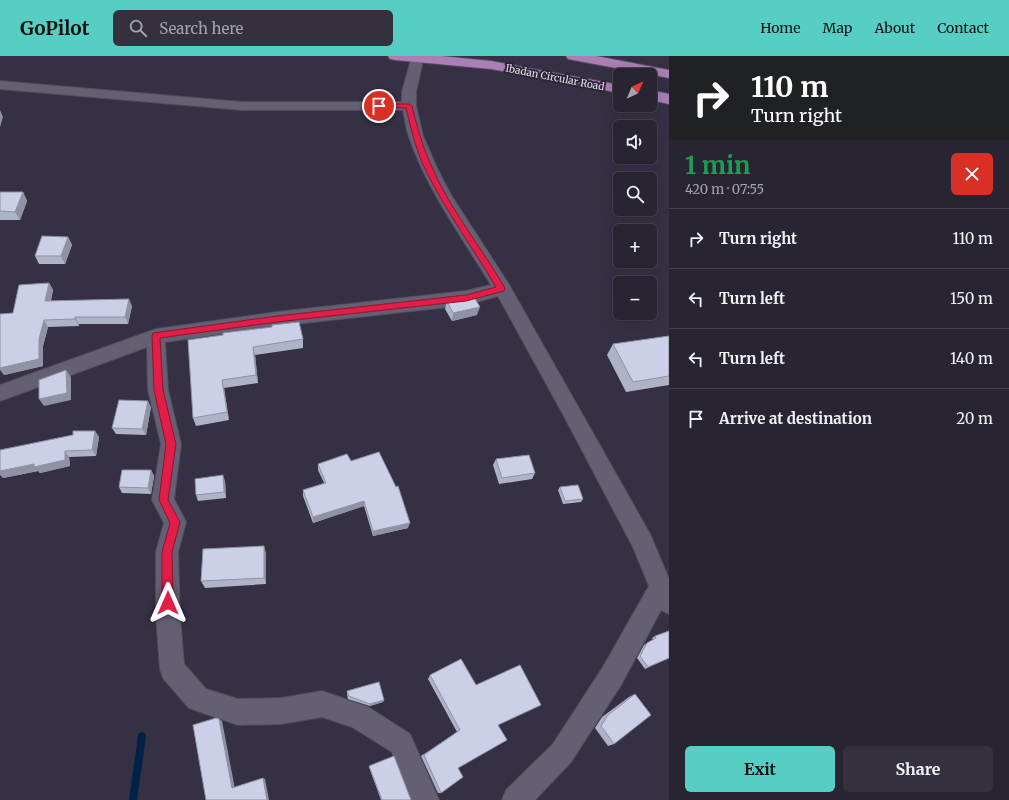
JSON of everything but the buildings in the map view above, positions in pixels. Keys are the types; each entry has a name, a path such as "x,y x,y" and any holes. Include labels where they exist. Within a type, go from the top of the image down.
{"highway":[{"name":"Ibadan Circular Road","path":"395,56 491,65 613,88"},
{"path":"573,56 669,74"},
{"path":"657,96 669,99"}],"street":[{"path":"418,56 409,92 409,106 416,136 428,168 502,288 572,412 642,541 665,594 562,753 516,800"},
{"path":"0,85 242,106 409,106"},
{"path":"0,393 156,336 277,319 466,298 502,288"},
{"path":"156,336 158,390 171,444 163,500 175,522 167,552 168,616 172,669 198,699 238,712 281,712 322,704 359,716 401,743 425,800"}],"waterway":[{"path":"133,800 142,736"}],"route":[{"path":"168,603 167,552 175,522 163,500 171,444 158,390 156,336 277,319 466,298 502,288 428,168 416,136 409,106 379,106"}]}
